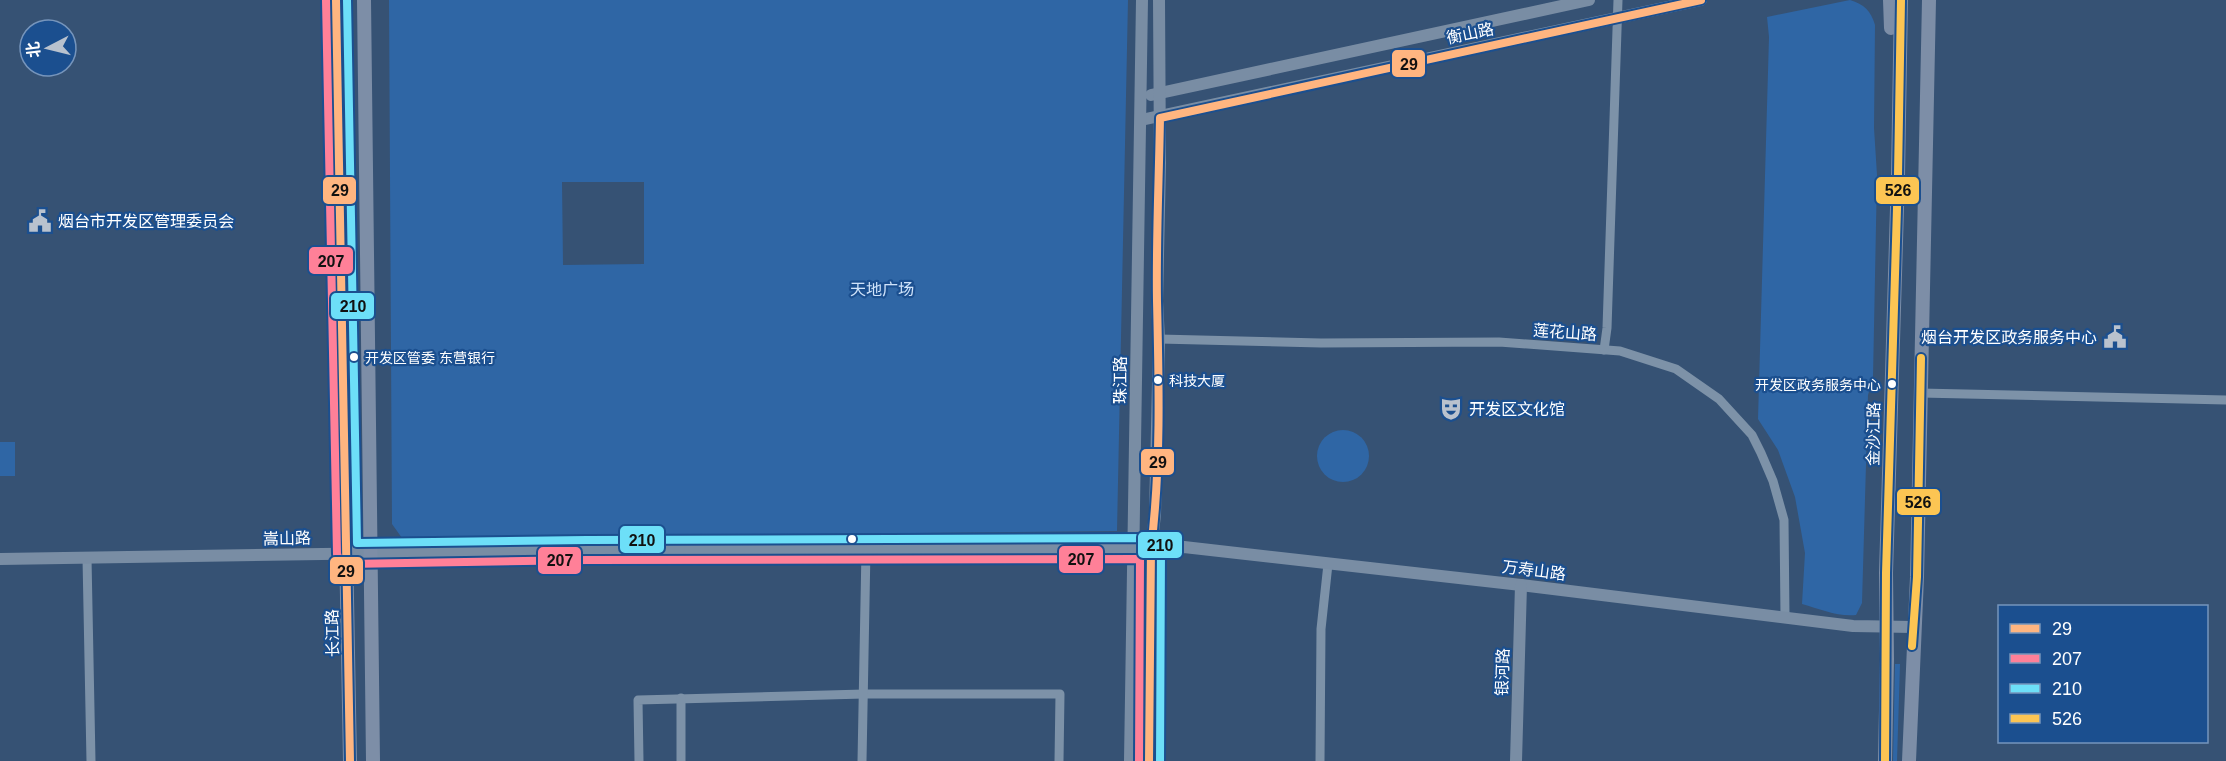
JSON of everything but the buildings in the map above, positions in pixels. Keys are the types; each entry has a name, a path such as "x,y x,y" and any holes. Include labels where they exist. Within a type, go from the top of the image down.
{"main road":[{"name":"长江路","path":"336,0 350,761"},
{"path":"364,0 373,761"},
{"name":"珠江路","path":"1130,761 1142,0"},
{"path":"1149,761 1151,548 1155,514 1160,339 1157,301 1159,0"},
{"name":"衡山路","path":"1141,97 1589,0"},
{"name":"衡山路","path":"1141,120 1160,118 1701,0"},
{"path":"1890,0 1890,126 1898,175"},
{"name":"金沙江路","path":"1885,761 1888,515 1901,0"},
{"path":"1909,761 1913,627 1917,577 1929,0"},
{"name":"万寿山路","path":"1151,548 1184,547 1853,626 1913,627"},
{"name":"嵩山路","path":"0,559 587,550 1151,548"},
{"name":"银河路","path":"1516,761 1521,585"}],"street":[{"path":"1604,350 1618,0"},
{"name":"莲花山路","path":"1160,339 1322,343 1499,342 1631,354 1676,369 1719,399 1752,435 1773,481 1784,520 1785,617"},
{"path":"1920,393 2226,400"},
{"path":"862,761 866,549"},
{"path":"87,558 91,761"},
{"path":"1320,761 1321,629 1328,564"},
{"path":"639,761 638,700 864,694 1060,693 1059,761"},
{"path":"681,698 681,761"}],"green space":[{"name":"天地广场","path":"389,0 1128,0 1117,531 402,538 392,524","holes":["562,182 644,182 644,264 563,265"]},
{"path":"1850,0 1866,9 1875,25 1874,128 1877,175 1873,378 1868,395 1862,603 1856,615 1842,615 1802,604 1805,553 1795,497 1778,450 1758,419 1769,37 1767,17"},
{"path":"1338,430 1348,430 1362,437 1369,456 1362,475 1348,482 1338,482 1328,478 1321,471 1317,461 1317,451 1321,441 1328,434"},
{"path":"0,442 15,442 15,476 0,476"},
{"path":"1895,664 1900,664 1897,761 1893,761"}],"transit line":[{"name":"207","path":"326,0 337,554 340,562 347,564 587,560 1140,559 1139,761"},
{"name":"29","path":"336,0 350,761"},
{"name":"210","path":"347,0 357,543 1154,538 1159,541 1161,548 1160,761"},
{"name":"29","path":"1149,761 1151,548 1158,425 1157,255 1160,118 1701,0"},
{"name":"526","path":"1885,761 1886,573 1901,0"},
{"name":"526","path":"1912,646 1917,577 1921,358"}],"place":[{"name":"烟台市开发区管理委员会","path":"40,221"},
{"name":"烟台开发区政务服务中心","path":"2115,337"},
{"name":"开发区管委 东营银行","path":"354,357"},
{"name":"科技大厦","path":"1158,380"},
{"name":"开发区政务服务中心","path":"1892,384"},
{"name":"开发区文化馆","path":"1451,409"}]}
